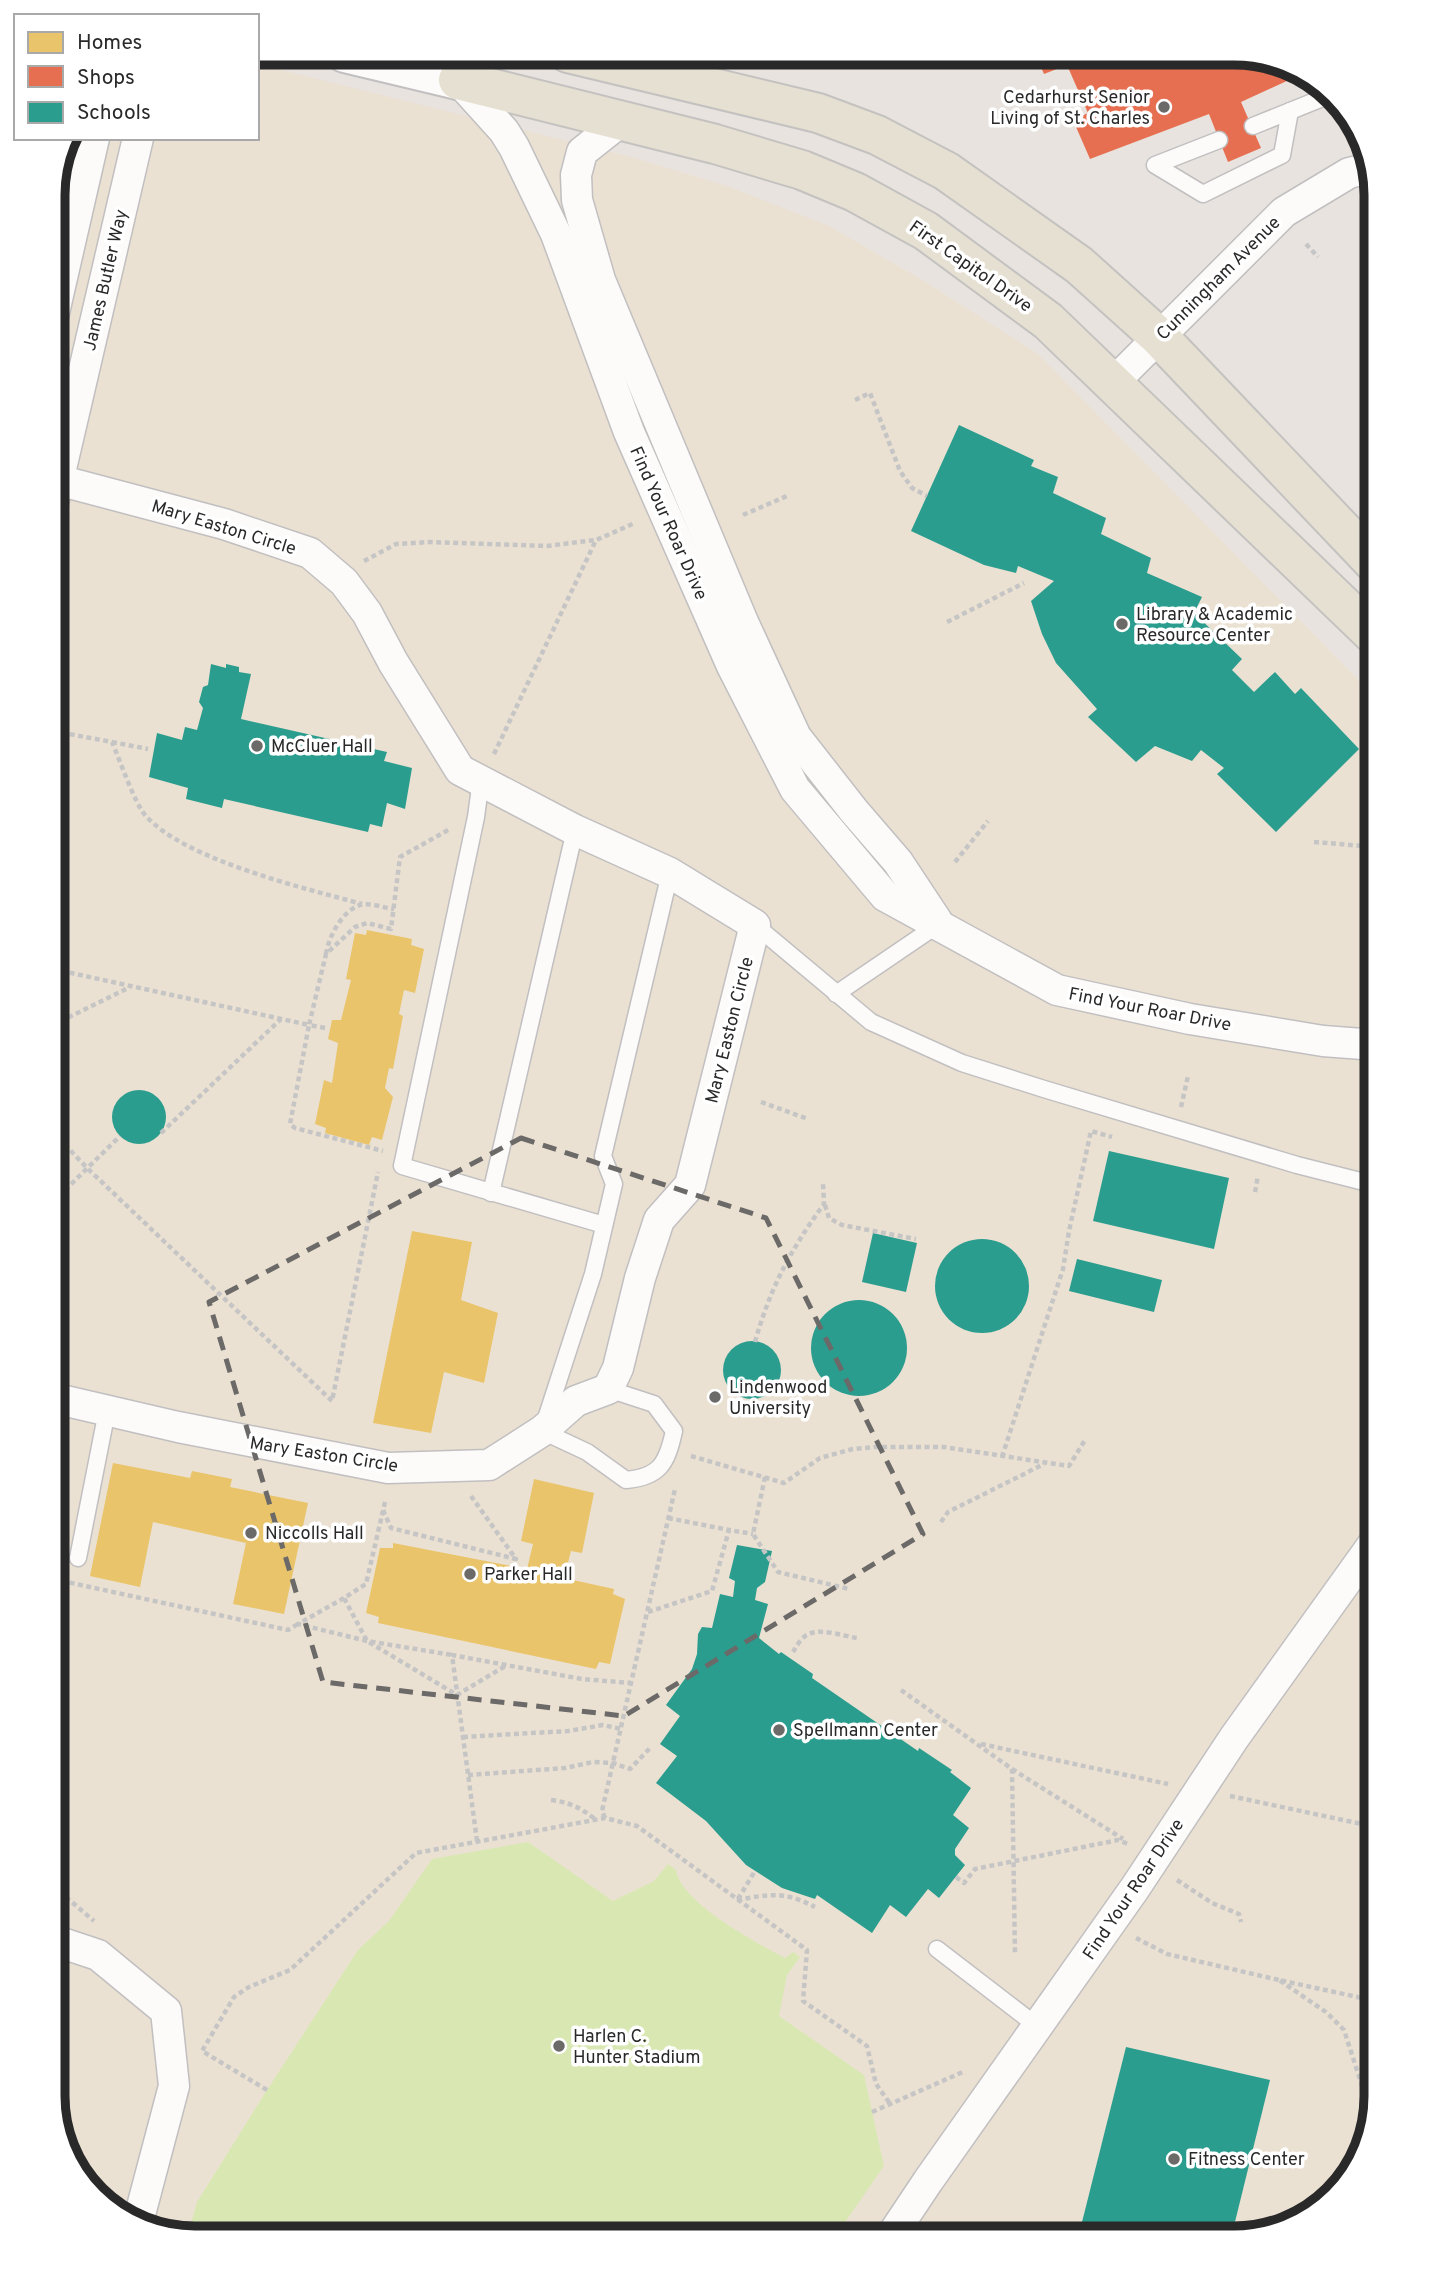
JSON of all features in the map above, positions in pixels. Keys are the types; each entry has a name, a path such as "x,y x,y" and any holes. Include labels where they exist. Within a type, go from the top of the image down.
{"main road":[{"name":"First Capitol Drive","path":"469,65 621,121 716,144 802,170 855,192 926,231 1048,321 1364,624"},
{"path":"637,65 818,113 877,135 946,171 1079,265 1159,337 1364,551"}],"street":[{"name":"Find Your Roar Drive","path":"463,65 514,147 556,234 629,432 732,666 796,789 885,896 1057,990 1190,1019 1323,1041 1364,1044"},
{"name":"Find Your Roar Drive","path":"621,121 582,152 576,175 577,200 600,280 628,351 743,622 796,737 853,811 898,862 939,924"},
{"path":"65,265 94,140"},
{"name":"James Butler Way","path":"65,448 138,140"},
{"name":"Cunningham Avenue","path":"1113,383 1284,212 1349,173 1362,170"},
{"name":"Mary Easton Circle","path":"65,493 224,524 310,553 344,582 366,613 460,770 575,830 670,873 755,925 691,1185 659,1220 640,1278 618,1368 608,1389 576,1401 542,1431 489,1465 388,1468 275,1447 65,1401"},
{"name":"Find Your Roar Drive","path":"898,2226 1135,1888 1234,1738 1364,1557"},
{"path":"65,1944 98,1955 166,2011 174,2086 140,2214"}],"lane":[{"path":"1253,126 1321,98"},
{"path":"1219,140 1155,165 1203,194 1282,155 1290,111"},
{"path":"481,780 402,1166 604,1225"},
{"path":"491,1192 575,830"},
{"path":"608,1389 654,1404 674,1431 670,1451 659,1468 645,1479 626,1480 587,1452 542,1431 593,1274 614,1184 603,1156 670,873"},
{"path":"836,994 939,924"},
{"path":"755,925 872,1022 962,1063 1273,1158 1364,1182"},
{"path":"78,1558 107,1411"},
{"path":"937,1949 1037,2026"}],"path":[{"path":"1306,244 1318,257"},
{"path":"855,400 870,393 900,471 912,488 927,496"},
{"path":"743,515 786,496"},
{"path":"335,575 396,544 430,541 547,546 596,540 635,523"},
{"path":"481,780 596,540"},
{"path":"947,622 1024,583"},
{"path":"65,733 148,749"},
{"path":"112,742 144,814 169,835 218,859 271,879 362,904 394,909"},
{"path":"326,954 355,927 367,923 391,929 400,857 475,817"},
{"path":"955,862 988,821"},
{"path":"1314,842 1364,846"},
{"path":"362,904 348,912 328,941 290,1124 295,1128 404,1157"},
{"path":"65,972 325,1028"},
{"path":"65,1019 130,986"},
{"path":"161,1133 281,1019"},
{"path":"761,1102 808,1119"},
{"path":"1002,1457 1063,1269 1091,1131"},
{"path":"65,1190 120,1136"},
{"path":"65,1145 332,1401 380,1164"},
{"path":"823,1183 824,1204 829,1218 842,1225 916,1240"},
{"path":"755,1342 764,1310 778,1278 798,1240 824,1204"},
{"path":"670,1451 784,1483 820,1458 853,1449 944,1447 1069,1466 1085,1440"},
{"path":"941,1522 948,1513 1045,1463"},
{"path":"765,1477 753,1534 778,1572 849,1589"},
{"path":"605,1818 602,1811 675,1489"},
{"path":"383,1510 391,1528 516,1559 470,1495"},
{"path":"65,1582 288,1630 366,1584 385,1502"},
{"path":"668,1517 753,1534"},
{"path":"647,1612 712,1591 729,1530"},
{"path":"344,1598 368,1641 457,1695"},
{"path":"298,1624 368,1641 582,1679 631,1683"},
{"path":"793,1652 809,1633 830,1633 856,1638"},
{"path":"452,1655 478,1842"},
{"path":"457,1695 507,1665"},
{"path":"901,1690 1012,1769 1132,1846 1118,1840 975,1869 964,1883 956,1877"},
{"path":"463,1737 568,1731 603,1725 621,1729"},
{"path":"977,1744 1168,1784"},
{"path":"468,1775 565,1768 593,1762 613,1763 630,1769 650,1748"},
{"path":"1012,1769 1015,1955"},
{"path":"1223,1794 1364,1824"},
{"path":"551,1800 582,1808 596,1820"},
{"path":"267,2090 202,2051 234,1997 249,1987 290,1970 416,1853 605,1818 637,1826 807,1950 803,2001 867,2046 876,2084 891,2105"},
{"path":"737,1900 755,1871"},
{"path":"1173,1878 1201,1896 1239,1914 1241,1922"},
{"path":"737,1900 775,1893 802,1900 816,1907"},
{"path":"65,1897 96,1923"},
{"path":"1128,1933 1167,1954 1364,1998"},
{"path":"1279,1980 1326,2012 1344,2030 1364,2089"},
{"path":"872,2112 965,2071"},
{"path":"1358,2136 1364,2105"}],"highlighted area":[{"path":"521,1138 766,1218 923,1534 624,1716 323,1682 209,1302"}],"shaded area":[{"name":"Lindenwood University","path":"261,65 631,157 727,186 829,226 927,283 1038,354 1364,686 1364,2105 1362,2122 1351,2154 1332,2182 1320,2194 1292,2213 1260,2224 1234,2226 186,2226 169,2224 137,2213 109,2194 87,2168 72,2138 65,2105 65,186 69,161 77,140 259,140"}],"green space":[{"name":"Harlen C. Hunter Stadium","path":"528,1842 613,1901 654,1881 668,1864 676,1870 681,1883 691,1896 722,1921 785,1958 793,1952 800,1957 787,1975 779,2016 864,2075 884,2166 842,2226 190,2226 197,2202 358,1950 389,1921 432,1859"}],"building: Homes":[{"path":"367,930 412,939 411,945 424,949 415,993 404,990 399,1014 403,1016 393,1069 389,1068 385,1088 393,1097 382,1140 372,1137 369,1145 325,1133 326,1128 315,1124 324,1080 332,1083 338,1043 328,1039 332,1020 341,1020 351,980 346,979 355,933 366,935"},
{"path":"412,1231 472,1242 461,1300 498,1313 484,1383 444,1372 431,1433 373,1423"},
{"path":"65,1449 69,1449 65,1466"},
{"name":"Niccolls Hall","path":"113,1463 190,1478 192,1471 232,1479 230,1487 308,1503 284,1614 233,1604 246,1543 153,1522 140,1587 90,1576"},
{"name":"Parker Hall","path":"534,1479 594,1493 582,1553 571,1551 564,1578 614,1589 613,1594 625,1599 610,1664 599,1662 596,1669 378,1623 379,1617 366,1613 380,1548 393,1548 393,1543 527,1569 533,1544 521,1541"}],"building: Shops":[{"name":"Cedarhurst Senior Living of St. Charles","path":"1040,65 1067,65 1044,74"},
{"name":"Cedarhurst Senior Living of St. Charles","path":"1067,65 1243,65 1260,67 1292,78 1241,102 1261,148 1228,162 1209,114 1090,159 1073,120 1088,113"}],"building: Schools":[{"name":"Library & Academic Resource Center","path":"959,425 1034,460 1031,466 1058,477 1053,493 1106,518 1101,534 1151,558 1147,573 1202,597 1194,613 1242,659 1232,670 1254,692 1275,672 1295,694 1301,688 1359,749 1276,832 1217,774 1224,768 1201,750 1192,761 1155,746 1136,762 1088,717 1097,709 1056,663 1042,634 1031,601 1054,581 1018,566 1016,573 984,565 911,531"},
{"name":"McCluer Hall","path":"211,664 226,668 226,664 239,667 239,672 251,674 241,719 387,752 384,761 412,768 405,809 387,803 382,827 370,824 368,832 224,799 222,808 186,799 188,788 149,777 157,733 182,740 185,727 197,730 203,708 199,702 203,687 208,685"},
{"path":"139,1090 158,1098 166,1117 158,1136 139,1144 120,1136 112,1117 120,1098"},
{"path":"1109,1151 1229,1178 1214,1249 1093,1221"},
{"path":"873,1233 917,1243 906,1292 862,1282"},
{"path":"982,1239 1000,1243 1015,1253 1025,1268 1029,1286 1025,1304 1015,1319 1000,1329 982,1333 964,1329 949,1319 939,1304 935,1286 939,1268 949,1253 964,1243"},
{"path":"1077,1259 1162,1280 1154,1312 1069,1291"},
{"path":"859,1300 877,1304 893,1314 903,1330 907,1348 903,1366 893,1382 877,1392 859,1396 841,1392 825,1382 815,1366 811,1348 815,1330 825,1314 841,1304"},
{"path":"752,1341 763,1343 776,1354 781,1370 779,1381 768,1394 752,1399 741,1397 728,1386 723,1370 725,1359 736,1346"},
{"name":"Spellmann Center","path":"737,1545 772,1551 765,1582 757,1588 755,1600 768,1604 759,1638 918,1751 919,1748 952,1770 950,1772 971,1788 953,1815 969,1828 955,1849 955,1855 965,1865 939,1898 928,1889 906,1917 890,1905 872,1933 817,1895 815,1899 782,1888 746,1865 706,1821 656,1783 677,1756 660,1744 680,1716 666,1705 692,1669 697,1654 698,1634 702,1627 712,1628 720,1594 733,1597 735,1581 729,1578"},
{"name":"Fitness Center","path":"1126,2047 1270,2080 1234,2226 1081,2226"}],"place":[{"name":"Cedarhurst Senior Living of St. Charles","path":"1164,107"},
{"name":"Library & Academic Resource Center","path":"1122,624"},
{"name":"McCluer Hall","path":"257,746"},
{"name":"Lindenwood University","path":"715,1397"},
{"name":"Niccolls Hall","path":"251,1533"},
{"name":"Parker Hall","path":"470,1574"},
{"name":"Spellmann Center","path":"779,1730"},
{"name":"Harlen C. Hunter Stadium","path":"559,2046"},
{"name":"Fitness Center","path":"1174,2159"}]}
